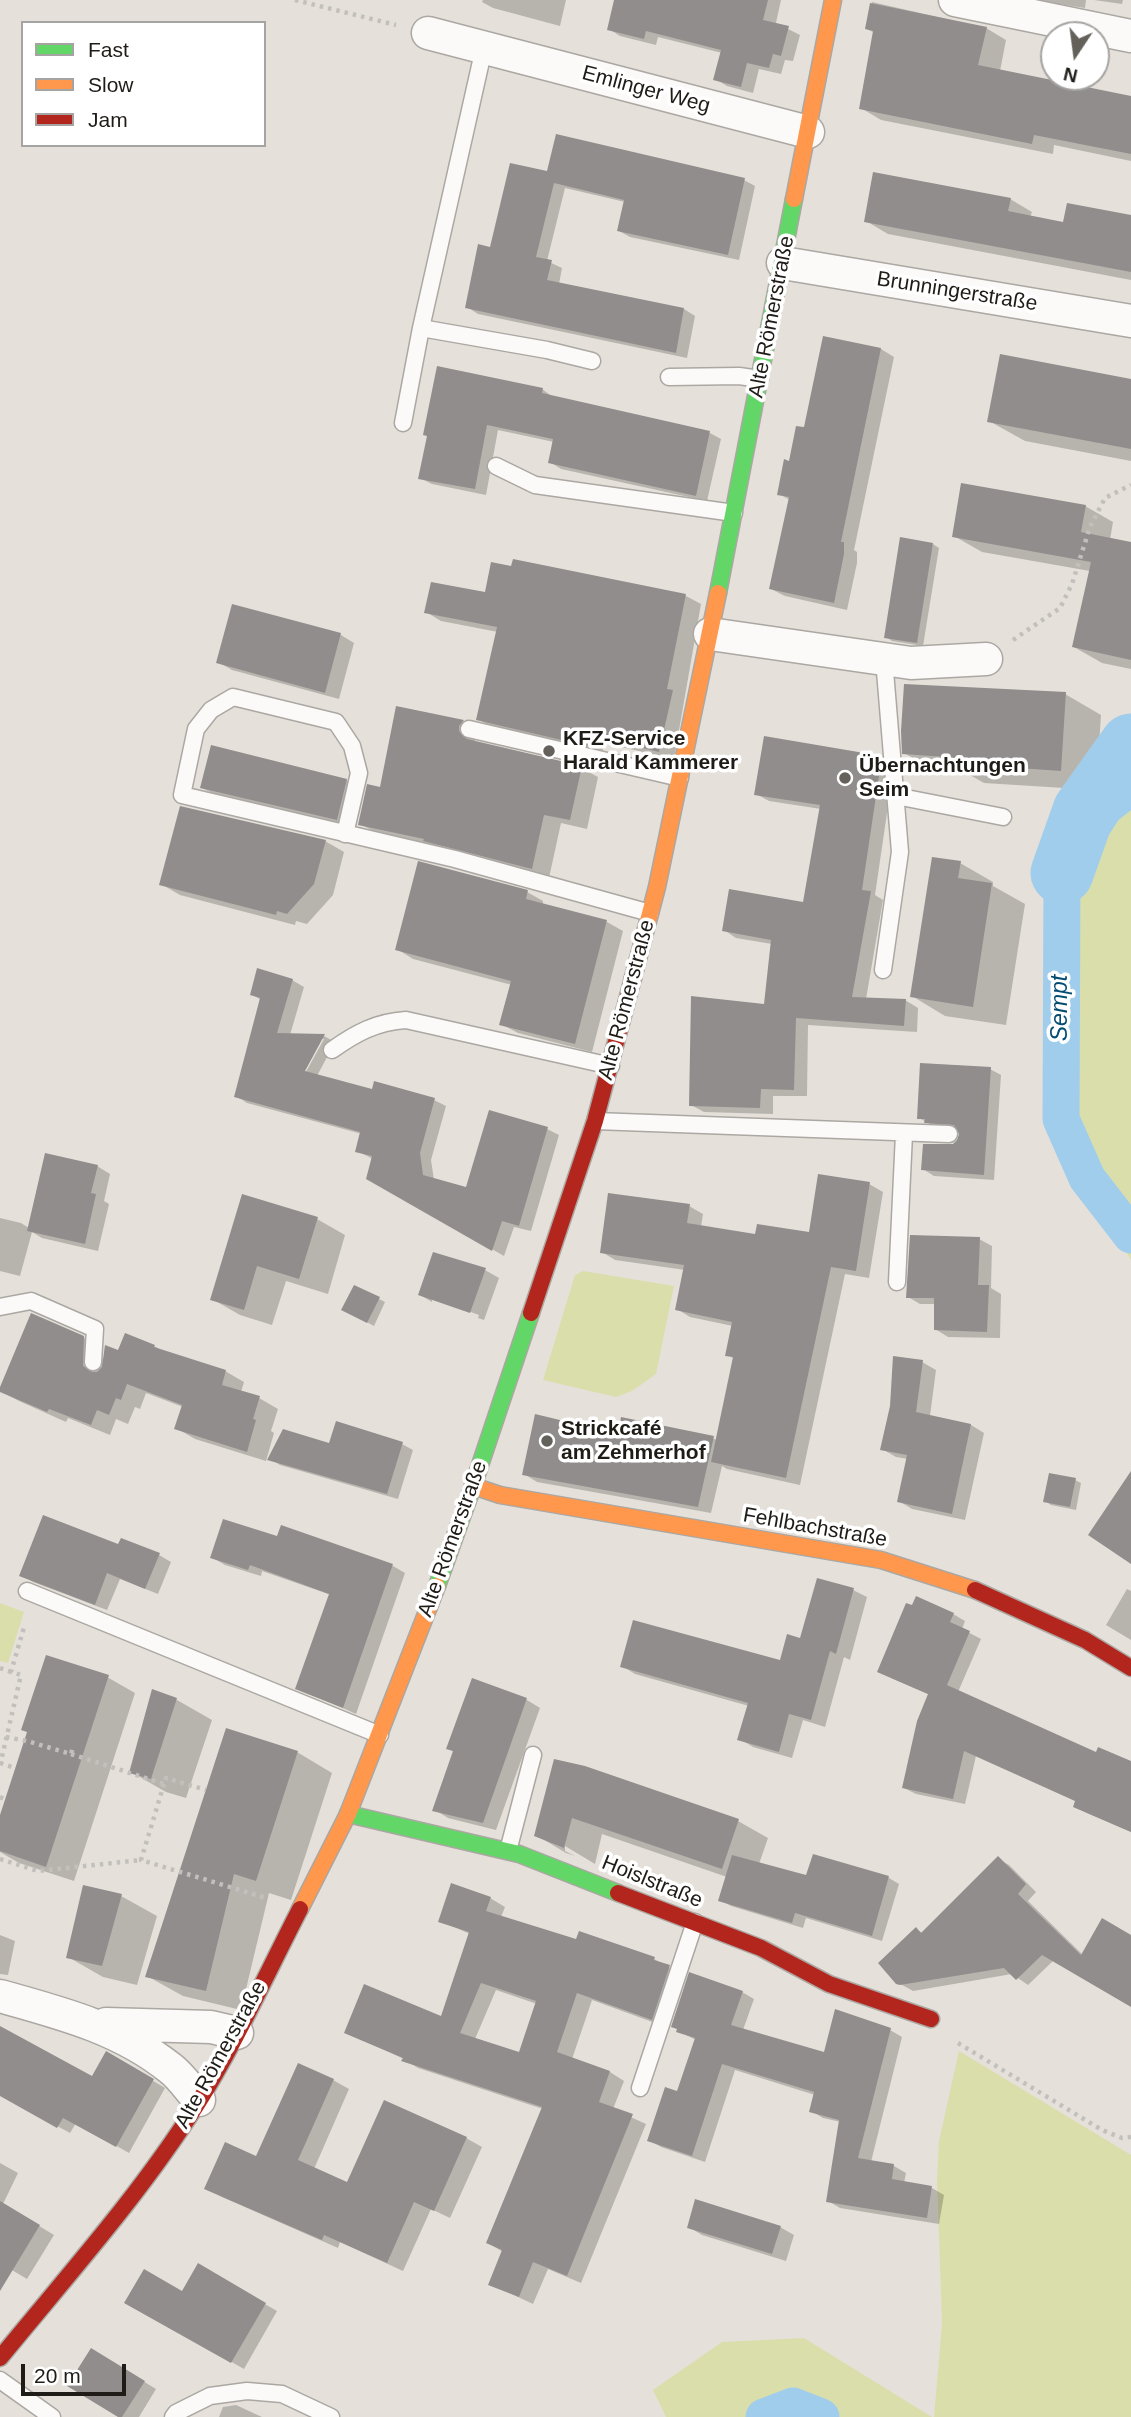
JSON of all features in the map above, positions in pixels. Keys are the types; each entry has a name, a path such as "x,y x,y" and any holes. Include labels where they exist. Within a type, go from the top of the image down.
{"main road":[{"name":"Alte Römerstraße","path":"0,2358 117,2216 159,2160 199,2100 237,2033 348,1814 412,1654 473,1486 595,1121 650,913 710,634 833,0"},
{"name":"Fehlbachstraße","path":"473,1486 500,1495 881,1560 984,1593 1085,1640 1131,1668"},
{"name":"Hoislstraße","path":"348,1814 508,1851 613,1889 761,1948 829,1984 932,2019"}],"street":[{"path":"955,0 1131,36"},
{"name":"Emlinger Weg","path":"428,33 808,132"},
{"name":"Brunningerstraße","path":"783,263 1131,321"},
{"path":"710,634 911,663 986,659"},
{"path":"0,1996 93,2023 126,2038 172,2069 199,2100"},
{"path":"93,2023 204,2027 237,2033"}],"lane":[{"path":"403,423 421,328 484,48"},
{"path":"421,328 548,350 592,361"},
{"path":"669,377 738,376 760,379"},
{"path":"496,466 535,485 734,513"},
{"path":"883,970 900,852 884,659"},
{"path":"345,834 359,773 352,746 336,722 233,697 211,710 196,729 182,795 345,834 455,859 650,913"},
{"path":"469,729 680,778"},
{"path":"896,796 1003,817"},
{"path":"331,1050 363,1029 387,1021 406,1020 611,1066"},
{"path":"595,1121 949,1135"},
{"path":"897,1282 904,1134"},
{"path":"0,1307 31,1301 95,1329 93,1362"},
{"path":"27,1591 380,1735"},
{"path":"508,1851 533,1755"},
{"path":"640,2088 695,1922"},
{"path":"0,2380 52,2417"},
{"path":"173,2417 210,2396 247,2391 282,2394 331,2417"}],"path":[{"path":"295,0 428,33"},
{"path":"986,659 1060,608 1072,584 1090,527 1105,498 1131,485"},
{"path":"11,1672 25,1624"},
{"path":"0,1668 22,1675 0,1764 15,1768"},
{"path":"6,1737 71,1754 164,1784"},
{"path":"71,1754 73,1747"},
{"path":"141,1860 166,1778 206,1790"},
{"path":"0,1859 38,1871 141,1860 276,1901"},
{"path":"932,2019 962,2046 1102,2130 1122,2138 1131,2137"}],"green space":[{"path":"1131,767 1131,1260 1078,1175 1049,876 1072,794"},
{"path":"583,1271 674,1286 656,1374 632,1391 616,1397 543,1380 575,1275"},
{"path":"0,1603 24,1612 8,1663 0,1661"},
{"path":"959,2051 1131,2155 1131,2417 934,2417 942,2323 937,2179 939,2141"},
{"path":"804,2338 932,2417 666,2417 653,2390 722,2342"}],"water":[{"path":"1131,713 1131,766 1092,797 1096,763"}],"building":[{"path":"614,0 768,0 763,20 789,26 781,56 773,54 769,68 747,63 741,87 713,80 721,50 646,31 644,39 607,30"},
{"path":"870,3 987,27 978,65 1040,78 1040,91 1106,91 1131,96 1131,154 1034,135 1032,144 859,109 873,31 865,29"},
{"path":"556,134 745,178 728,255 617,231 624,200 554,183 536,257 552,260 547,280 684,308 676,353 465,308 478,244 490,247 510,163 547,171"},
{"path":"873,172 1011,198 1008,211 1063,222 1067,203 1131,215 1131,272 864,222"},
{"path":"823,336 881,348 841,542 844,542 844,554 834,603 769,589 789,497 777,495 784,459 789,461 796,426 804,427"},
{"path":"1000,354 1131,379 1131,449 987,422"},
{"path":"437,366 543,388 542,393 710,431 696,496 548,463 553,439 487,425 475,489 418,479 427,436 423,435"},
{"path":"961,483 1086,505 1081,532 1131,542 1131,660 1072,647 1091,562 952,537"},
{"path":"900,537 933,543 917,643 884,638"},
{"path":"513,559 686,594 667,689 673,690 659,752 589,735 587,746 476,720 497,627 424,613 431,582 485,592 491,562 511,566"},
{"path":"232,604 341,633 325,693 216,663"},
{"path":"904,684 1066,692 1061,771 946,763 947,757 902,754"},
{"path":"396,706 464,720 459,731 467,739 582,766 570,820 544,815 532,869 423,841 424,839 358,825 367,784 380,787"},
{"path":"764,736 882,756 862,890 871,891 852,997 906,999 904,1026 796,1018 794,1090 761,1089 760,1108 689,1106 691,996 764,1004 771,940 722,931 729,889 803,902 820,805 754,795"},
{"path":"211,745 347,779 337,820 200,788"},
{"path":"180,806 326,840 314,884 287,914 277,911 276,915 159,885"},
{"path":"932,857 961,861 958,878 992,883 973,1007 910,997"},
{"path":"418,861 528,890 526,899 607,920 575,1044 499,1025 511,981 395,950"},
{"path":"257,968 293,979 277,1033 325,1034 305,1071 372,1089 374,1081 435,1098 420,1153 423,1175 466,1187 489,1110 548,1127 519,1226 502,1221 492,1251 366,1179 372,1156 355,1152 360,1132 234,1097 260,998 250,995"},
{"path":"920,1063 991,1067 984,1175 921,1170 923,1144 953,1144 959,1134 954,1125 924,1123 925,1119 917,1119"},
{"path":"45,1153 98,1165 91,1193 96,1194 85,1244 27,1231"},
{"path":"818,1174 870,1182 856,1271 831,1267 786,1478 711,1462 733,1357 725,1356 732,1322 675,1310 684,1265 600,1253 608,1193 690,1204 687,1223 755,1234 757,1224 809,1232"},
{"path":"242,1194 318,1217 299,1279 257,1266 244,1310 210,1300"},
{"path":"910,1235 980,1237 978,1285 989,1285 987,1332 934,1330 934,1298 906,1298"},
{"path":"433,1252 486,1268 470,1313 418,1295"},
{"path":"354,1285 380,1297 367,1323 341,1310"},
{"path":"31,1313 84,1336 83,1366 92,1372 97,1372 102,1367 105,1345 118,1350 125,1333 155,1345 154,1347 226,1370 222,1385 260,1396 247,1452 174,1429 182,1405 127,1384 121,1400 116,1398 109,1415 97,1410 91,1425 49,1409 47,1412 0,1392"},
{"path":"893,1356 923,1360 916,1412 971,1424 952,1514 897,1502 907,1455 880,1450 890,1406"},
{"path":"535,1414 618,1434 621,1417 714,1436 698,1507 522,1475"},
{"path":"336,1421 403,1442 387,1494 267,1460 283,1429 329,1443"},
{"path":"1131,1471 1131,1564 1088,1535"},
{"path":"1049,1473 1076,1478 1070,1507 1043,1502"},
{"path":"43,1515 118,1544 121,1538 160,1553 145,1589 107,1573 95,1605 19,1576"},
{"path":"223,1519 277,1536 281,1525 393,1564 343,1708 295,1689 329,1594 250,1565 248,1570 210,1558"},
{"path":"817,1578 854,1588 836,1654 830,1651 811,1720 789,1714 779,1752 737,1740 748,1703 620,1667 633,1620 780,1660 787,1634 800,1638"},
{"path":"916,1596 954,1613 950,1622 970,1631 947,1685 1096,1752 1098,1747 1131,1761 1131,1832 1073,1807 1075,1801 964,1751 953,1799 902,1788 917,1721 928,1694 877,1672 906,1603 912,1605"},
{"path":"46,1655 109,1675 46,1867 0,1851 0,1815 27,1732 21,1730"},
{"path":"472,1678 527,1698 483,1823 432,1811 453,1751 446,1749"},
{"path":"152,1689 177,1698 151,1779 129,1773"},
{"path":"226,1728 298,1751 256,1881 234,1874 206,1991 145,1977"},
{"path":"554,1759 585,1766 739,1819 722,1869 572,1818 564,1848 534,1836"},
{"path":"813,1854 889,1876 872,1936 795,1913 792,1923 718,1901 732,1855 806,1875"},
{"path":"998,1856 1026,1884 1018,1894 1081,1955 1102,1918 1131,1935 1131,2007 1042,1955 1016,1980 1004,1968 896,1984 878,1963 916,1927 921,1933"},
{"path":"451,1883 491,1897 486,1911 576,1939 579,1931 655,1957 654,1960 670,1965 652,2020 577,1993 557,2052 610,2071 599,2102 633,2114 567,2276 533,2262 519,2297 488,2285 502,2250 486,2243 542,2107 401,2061 403,2058 344,2033 364,1984 441,2016 469,1932 438,1922","holes":["481,1983 536,2001 519,2052 460,2033"]},
{"path":"83,1885 122,1894 102,1966 66,1958"},
{"path":"689,1972 743,1991 731,2025 824,2052 835,2009 891,2028 858,2158 894,2164 892,2179 932,2186 927,2218 826,2202 839,2120 809,2112 814,2092 722,2064 692,2156 647,2141 665,2087 677,2091 695,2038 676,2032 677,2029 671,2027"},
{"path":"0,2026 92,2076 106,2051 154,2079 116,2147 63,2118 57,2128 0,2096"},
{"path":"298,2063 334,2079 298,2160 347,2182 384,2100 467,2137 434,2211 414,2202 387,2263 324,2235 322,2240 204,2189 225,2142 256,2156"},
{"path":"695,2199 781,2226 772,2254 687,2228"},
{"path":"0,2201 40,2225 0,2291"},
{"path":"198,2263 266,2303 231,2363 124,2303 144,2269 182,2291"},
{"path":"91,2348 145,2381 122,2417 67,2386"}],"waterway":[{"path":"1062,873 1084,811 1131,745"},
{"name":"Sempt","path":"1131,787 1105,807 1062,873 1061,1119 1087,1178 1131,1235"},
{"name":"Sempt","path":"764,2417 793,2406 821,2417"}],"traffic: fast":[{"path":"718,593 794,199"},
{"path":"437,1586 531,1313"},
{"path":"348,1814 519,1854 618,1893"}],"traffic: slow":[{"path":"794,199 833,0"},
{"path":"633,978 657,887 718,593"},
{"path":"473,1486 500,1495 881,1560 975,1590"},
{"path":"300,1909 348,1814 437,1586"}],"traffic: jam":[{"path":"531,1313 595,1121 633,978"},
{"path":"975,1590 1085,1640 1131,1668"},
{"path":"618,1893 761,1948 829,1984 931,2019"},
{"path":"0,2358 102,2235 174,2139 224,2058 300,1909"}],"place":[{"name":"KFZ-Service Harald Kammerer","path":"549,751"},
{"name":"Übernachtungen Seim","path":"845,778"},
{"name":"Strickcafé am Zehmerhof","path":"547,1441"}]}
